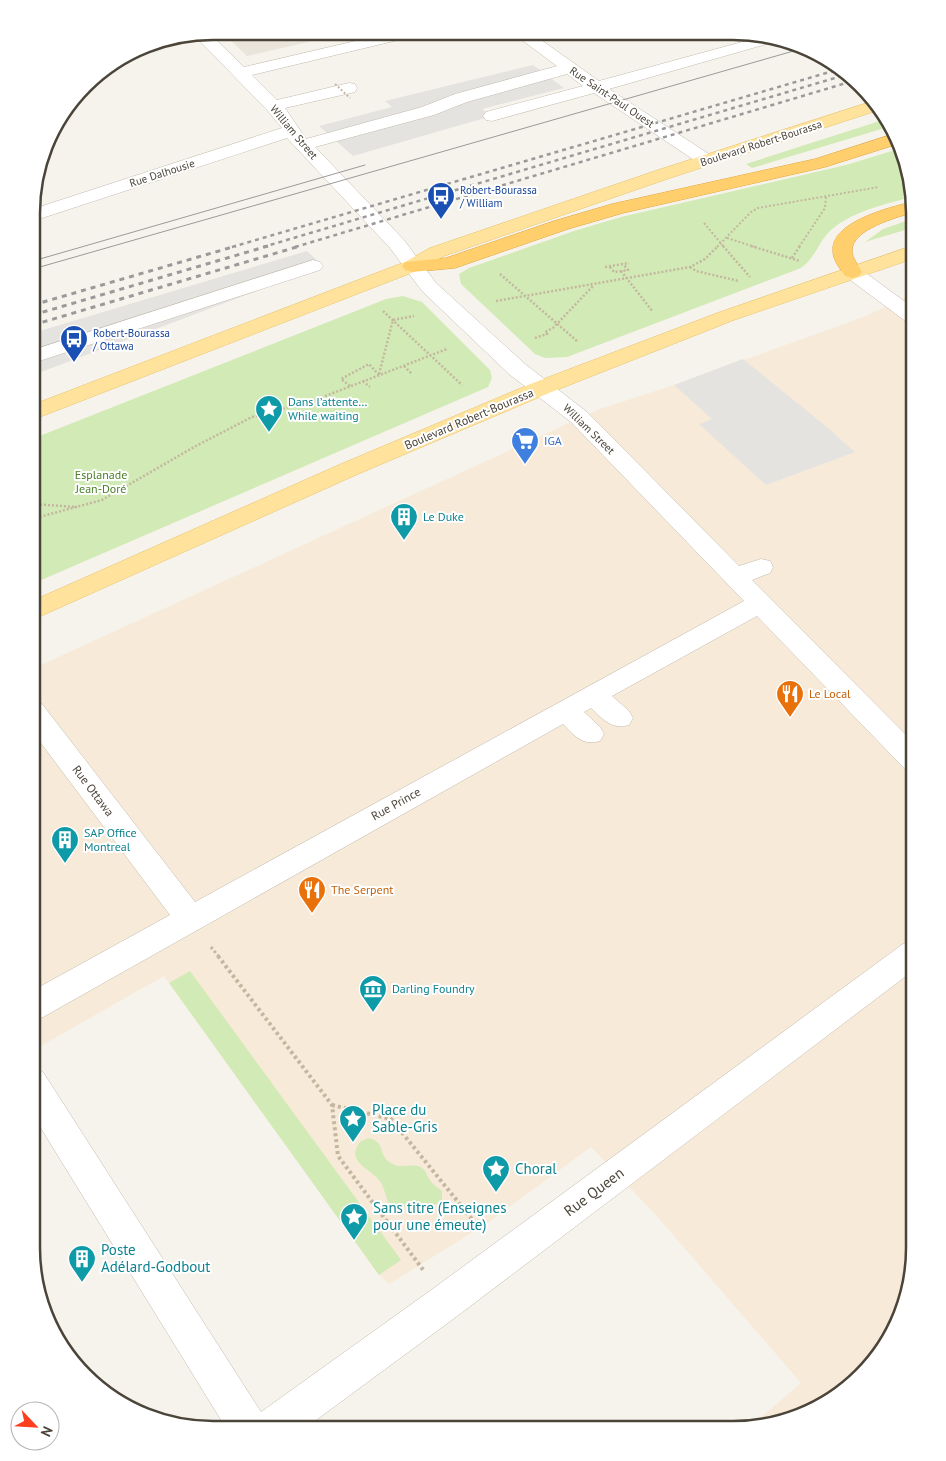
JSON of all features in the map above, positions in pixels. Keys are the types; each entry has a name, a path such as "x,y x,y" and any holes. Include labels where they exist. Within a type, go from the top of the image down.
{"highway":[{"path":"412,266 448,264 600,214 659,198 812,164 890,141"},
{"path":"852,272 842,253 842,245 846,238 852,232 871,222 906,210"}],"main road":[{"name":"Boulevard Robert-Bourassa","path":"40,410 412,266 437,252 706,160 871,109"},
{"name":"Boulevard Robert-Bourassa","path":"40,607 383,455 541,388 852,272 906,254"}],"street":[{"name":"William Street","path":"207,40 273,106 297,138 397,244 412,266 442,299 517,369 579,417 906,754"},
{"path":"241,73 379,40"},
{"name":"Rue Saint-Paul Ouest","path":"530,40 706,160"},
{"path":"492,116 760,42"},
{"name":"Rue Dalhousie","path":"40,213 297,138 428,112 461,98 569,68"},
{"path":"273,106 345,90"},
{"path":"40,351 157,317 312,266"},
{"path":"852,272 906,312"},
{"path":"143,300 157,317"},
{"path":"735,577 761,567"},
{"name":"Rue Prince","path":"40,1003 198,930 565,710 761,604"},
{"path":"594,695 619,718"},
{"path":"565,710 590,734"},
{"name":"Rue Ottawa","path":"40,722 198,930"},
{"name":"Rue Queen","path":"282,1421 447,1301 906,959"},
{"path":"40,1095 244,1421"}],"path":[{"path":"496,301 690,267 702,262 758,208 887,186"},
{"path":"727,238 792,258 825,208 826,196"},
{"path":"704,223 720,245 750,277"},
{"path":"605,267 628,263"},
{"path":"610,267 614,272 628,270 623,264"},
{"path":"690,267 696,271 739,281"},
{"path":"495,270 577,341"},
{"path":"621,271 653,312"},
{"path":"535,338 547,334 544,332 553,328 595,284"},
{"path":"384,312 462,385"},
{"path":"393,320 414,316"},
{"path":"379,375 393,320"},
{"path":"40,518 102,500 194,447 252,417 316,400 447,349"},
{"path":"350,386 341,379 369,364 379,375"},
{"path":"404,366 412,374"},
{"path":"363,381 370,387"},
{"path":"40,504 80,507"},
{"path":"198,930 332,1105 338,1156 427,1275"},
{"path":"332,1105 391,1119 485,1235"}],"shaded area":[{"path":"230,40 317,40 247,56"},
{"path":"533,65 564,88 482,109 492,116 353,156 319,126 392,107 385,101"},
{"path":"307,251 323,266 40,372 40,331"},
{"path":"906,297 906,1259 903,1282 888,1324 870,1353 855,1370 819,1398 799,1408 759,1419 801,1383 655,1214 591,1147 486,1224 389,1284 379,1275 164,976 40,1046 40,665 600,409 674,385 866,316"},
{"path":"743,359 855,452 766,485 699,424 712,419 674,385"}],"green space":[{"path":"879,121 884,128 752,168 746,164"},
{"path":"894,150 903,179 906,198 866,210 835,226 801,268 567,357 545,358 535,354 461,284 459,274 469,268 574,231 621,217 846,165"},
{"path":"906,221 906,230 865,242 883,229"},
{"name":"Esplanade Jean-Doré","path":"403,296 422,302 490,370 492,378 488,387 40,581 40,436 386,299"},
{"path":"190,971 401,1260 379,1275 169,983"},
{"path":"369,1138 380,1145 383,1155 392,1164 421,1167 431,1182 442,1191 442,1200 437,1204 424,1208 401,1207 388,1202 381,1182 362,1166 356,1158 355,1153 358,1145"}],"tram line":[{"path":"40,267 793,51"},
{"path":"40,259 365,165"}],"railway":[{"path":"232,247 831,71"},
{"path":"263,247 839,77"},
{"path":"295,247 846,83"},
{"path":"40,303 236,246"},
{"path":"40,313 268,246"},
{"path":"40,323 300,246"}],"place":[{"name":"Robert-Bourassa / William","path":"441,220"},
{"name":"Robert-Bourassa / Ottawa","path":"74,363"},
{"name":"Dans l’attente… While waiting","path":"269,433"},
{"name":"IGA","path":"525,465"},
{"name":"Le Duke","path":"404,541"},
{"name":"Le Local","path":"790,718"},
{"name":"SAP Office Montreal","path":"65,864"},
{"name":"The Serpent","path":"312,914"},
{"name":"Darling Foundry","path":"373,1013"},
{"name":"Place du Sable-Gris","path":"353,1143"},
{"name":"Choral","path":"496,1193"},
{"name":"Sans titre (Enseignes pour une émeute)","path":"354,1241"},
{"name":"Poste Adélard-Godbout","path":"82,1283"}]}
